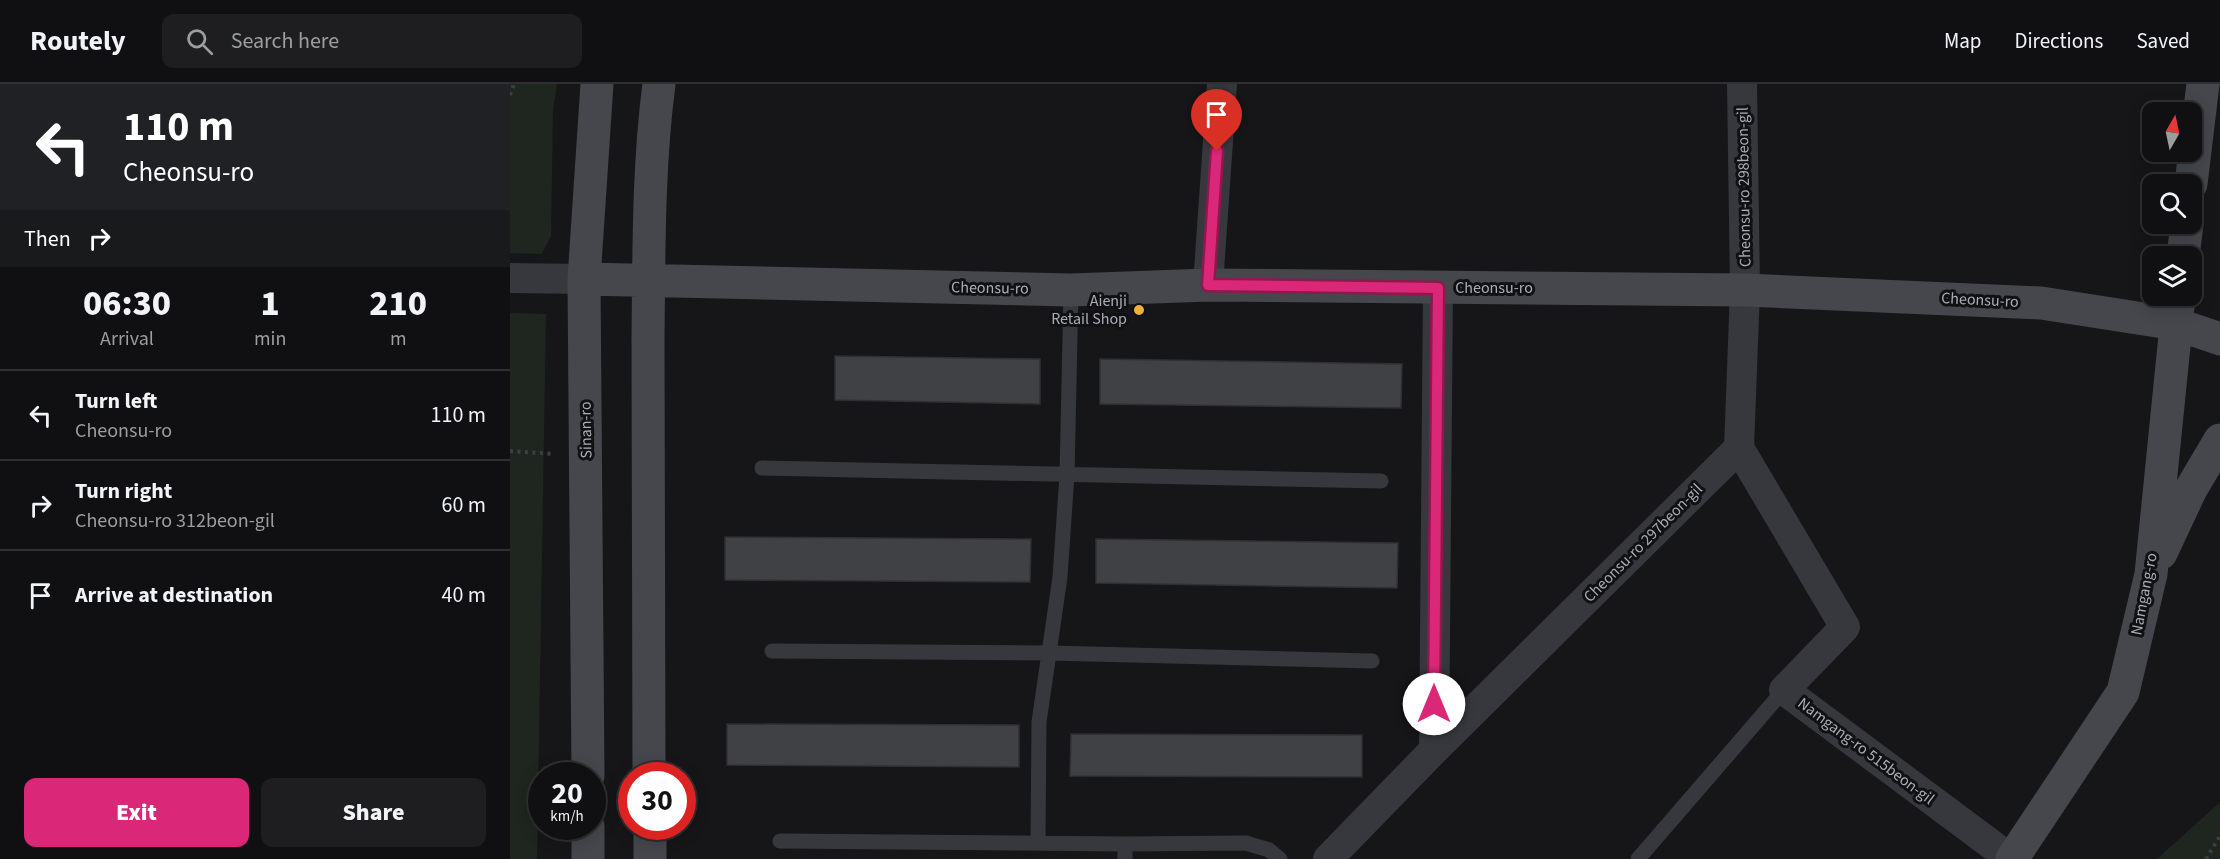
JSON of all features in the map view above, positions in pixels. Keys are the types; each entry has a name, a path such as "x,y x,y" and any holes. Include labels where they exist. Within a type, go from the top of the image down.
{"street":[{"name":"Sinan-ro","path":"588,762 584,279 597,84"},
{"path":"649,762 647,464 649,281 654,116 658,84"},
{"path":"1208,285 1222,84"},
{"name":"Cheonsu-ro 298beon-gil","path":"1742,84 1745,290"},
{"path":"2203,86 2220,140"},
{"path":"2192,174 2203,86"},
{"path":"510,278 584,279"},
{"name":"Cheonsu-ro","path":"584,279 1071,290 1208,285 1745,290 2177,310 2220,339"},
{"path":"1434,750 1438,288"},
{"path":"1739,448 1745,290"},
{"name":"Namgang-ro","path":"2012,859 2122,692 2151,574 2177,310"},
{"path":"2151,574 2191,489 2220,440"},
{"name":"Cheonsu-ro 297beon-gil","path":"1328,859 1434,750 1739,448"},
{"name":"Namgang-ro 515beon-gil","path":"1739,448 1845,627 1784,690 2012,859"},
{"path":"588,840 588,859"},
{"path":"650,840 650,859"}],"lane":[{"path":"1038,842 1040,722 1060,577 1067,475 1071,290"},
{"path":"762,468 1381,481"},
{"path":"772,651 1050,653 1372,661"},
{"path":"1638,859 1784,690"},
{"path":"780,841 1038,842 1125,851 1246,843 1269,850 1280,859"}],"path":[{"path":"510,94 514,84"},
{"path":"510,451 554,454"},
{"path":"2206,859 2220,836"}],"shaded area":[{"path":"510,84 557,84 553,110 551,236 542,254 510,253"},
{"path":"510,313 546,314 539,762 528,762 528,840 537,840 537,859 510,859"},
{"path":"2220,802 2220,859 2157,859"}],"building":[{"path":"835,356 1040,359 1040,404 835,400"},
{"path":"1100,359 1402,364 1401,408 1100,404"},
{"path":"725,537 1031,539 1030,582 725,580"},
{"path":"1096,539 1398,543 1397,588 1096,583"},
{"path":"727,724 1019,725 1019,767 727,765"},
{"path":"1071,734 1362,735 1362,777 1070,776"}],"place":[{"name":"Aienji Retail Shop","path":"1139,310"}],"route":[{"path":"1217,151 1208,285 1438,288 1434,704"}]}
